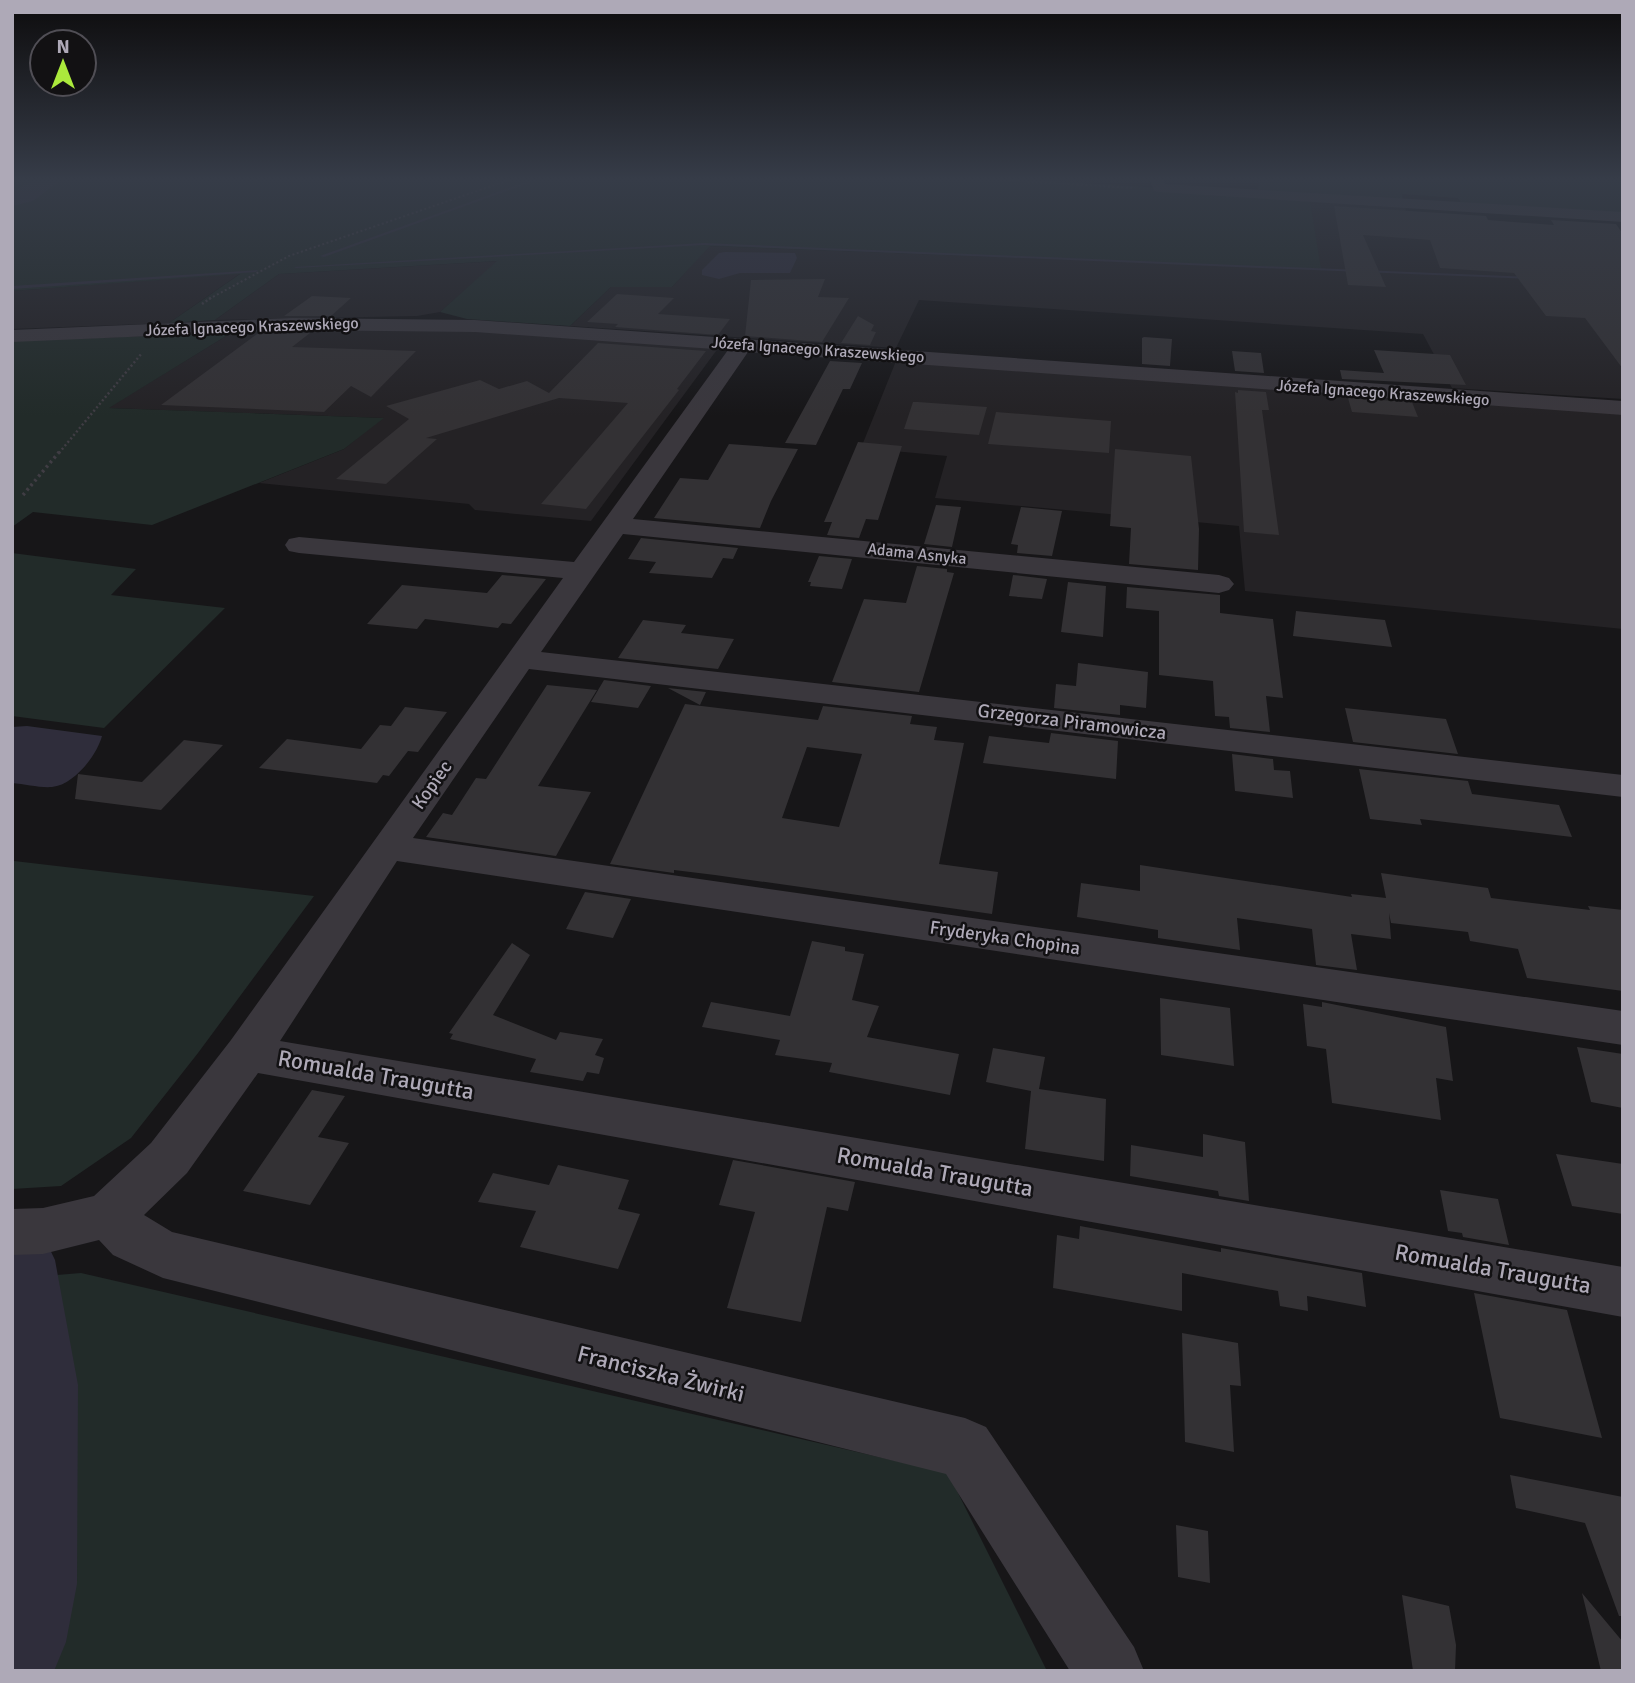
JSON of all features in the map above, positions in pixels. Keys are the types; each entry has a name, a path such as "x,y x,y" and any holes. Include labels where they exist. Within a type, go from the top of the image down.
{"street":[{"name":"Józefa Ignacego Kraszewskiego","path":"12,336 292,324 431,324 1623,408"},
{"name":"Kopiec","path":"109,1215 169,1158 247,1053 387,847 743,344"},
{"name":"Adama Asnyka","path":"616,525 1219,583"},
{"path":"299,545 582,572"},
{"name":"Grzegorza Piramowicza","path":"521,659 1623,786"},
{"name":"Fryderyka Chopina","path":"387,847 1623,1028"},
{"name":"Romualda Traugutta","path":"247,1053 1623,1292"},
{"path":"28,1232 109,1215"},
{"name":"Franciszka Żwirki","path":"109,1215 132,1238 163,1254 965,1448 1110,1671"}],"path":[{"path":"200,305 228,287 285,259"},
{"path":"23,495 164,329"}],"shaded area":[{"path":"12,259 698,259 672,287 611,287 570,326 467,319 440,312 497,261 279,274 215,320 169,323 240,274 12,291"},
{"path":"698,259 1042,259 1320,269 1318,259 1623,259 1623,399 1452,388 1423,334 919,300 896,348 570,326 611,287 672,287"},
{"path":"713,259 797,259 790,273 740,273 719,279 702,275 702,270"},
{"path":"1043,259 1319,259 1321,269"},
{"path":"499,261 440,312 417,316 215,320 279,274"},
{"path":"241,273 169,323 12,329 12,291"},
{"path":"387,328 719,347 591,521 475,510 469,504 259,483 344,449 382,418 108,408 231,333"},
{"path":"231,333 109,408 384,418 344,449 152,525 33,512 12,527 12,341"},
{"path":"896,361 1623,414 1623,629 1245,591 1239,526 935,498 947,456 861,448"},
{"path":"12,553 136,569 111,595 225,608 104,728 12,716"},
{"path":"27,726 102,736 90,760 68,781 52,787 12,783 12,727"},
{"path":"12,858 14,861 314,896 198,1053 131,1138 61,1186 12,1189"},
{"path":"81,1273 948,1473 1047,1671 43,1671 64,1554 72,1381 57,1275"}],"building":[{"path":"1343,259 1373,259 1386,287 1348,285"},
{"path":"1437,259 1623,259 1623,369 1585,318 1546,316 1514,273 1440,268"},
{"path":"825,279 818,297 849,298 822,342 745,336 751,280"},
{"path":"617,294 674,298 658,314 730,319 718,335 615,327 618,324 587,322"},
{"path":"312,296 351,298 331,316 284,316"},
{"path":"858,316 874,325 871,331 876,332 870,345 841,343"},
{"path":"310,333 292,347 416,351 371,397 351,386 324,412 161,405 257,334"},
{"path":"1144,337 1172,339 1170,366 1142,364"},
{"path":"598,343 706,351 586,509 541,504 628,403 559,398 426,438 437,439 386,484 336,479 409,419 386,406 480,380 499,389 527,381 549,393"},
{"path":"1374,350 1450,355 1466,385 1342,379 1340,370 1384,373"},
{"path":"1232,351 1261,353 1264,373 1235,371"},
{"path":"830,361 862,363 850,389 843,389 816,445 785,443"},
{"path":"1238,390 1266,392 1269,410 1262,410 1279,535 1244,532 1235,392 1238,393"},
{"path":"1348,398 1412,402 1418,417 1352,412"},
{"path":"913,402 987,407 979,435 904,429"},
{"path":"996,412 1111,421 1109,453 988,444"},
{"path":"858,442 902,446 878,520 866,519 859,538 827,535 832,522 824,522"},
{"path":"729,444 798,449 760,528 654,518 680,478 708,480"},
{"path":"1115,449 1191,456 1199,529 1198,570 1129,564 1131,528 1110,526"},
{"path":"936,505 961,507 952,547 924,544"},
{"path":"1021,507 1062,511 1052,556 1017,553 1018,545 1011,544"},
{"path":"641,538 738,548 733,559 723,558 712,578 649,573 656,562 628,559"},
{"path":"819,556 852,559 842,589 810,586 811,582 808,582"},
{"path":"917,566 947,569 947,572 954,573 919,692 832,682 864,599 906,603"},
{"path":"502,575 546,579 511,624 502,623 498,628 425,619 417,629 367,624 402,585 487,593"},
{"path":"1013,575 1047,579 1042,599 1009,596"},
{"path":"1068,582 1106,586 1103,637 1061,632"},
{"path":"1127,587 1220,595 1220,613 1273,619 1283,698 1266,696 1270,732 1230,728 1229,717 1215,716 1213,681 1159,675 1159,611 1126,608"},
{"path":"1296,611 1385,620 1392,647 1293,636"},
{"path":"643,620 686,625 681,633 734,639 718,669 618,658"},
{"path":"1078,663 1148,672 1146,708 1120,705 1120,715 1054,708 1056,684 1076,686"},
{"path":"604,680 651,686 638,708 591,702"},
{"path":"547,685 597,690 538,786 591,792 556,856 426,837 443,813 452,815 476,778 486,779"},
{"path":"668,688 706,692 700,705"},
{"path":"685,704 818,720 823,706 912,716 910,724 937,727 934,740 964,743 939,864 998,872 992,914 715,875 674,870 674,873 610,864","holes":["807,747 862,754 839,827 782,818"]},
{"path":"405,707 447,712 418,752 408,751 389,776 383,775 377,783 259,768 287,739 361,749 380,725 391,726"},
{"path":"1345,708 1446,719 1458,754 1353,742"},
{"path":"1051,733 1118,741 1116,779 983,763 989,736 1049,743"},
{"path":"184,740 223,745 161,810 75,799 78,774 142,782"},
{"path":"1232,754 1273,759 1274,770 1290,771 1293,798 1235,791"},
{"path":"1359,769 1468,781 1472,794 1559,805 1572,837 1420,819 1422,825 1370,819"},
{"path":"1140,865 1352,897 1351,894 1386,898 1381,873 1488,888 1491,898 1590,910 1588,906 1623,910 1623,991 1527,978 1518,949 1470,941 1468,932 1391,923 1389,913 1391,939 1351,934 1357,970 1316,965 1312,929 1237,918 1240,950 1158,938 1158,930 1077,917 1081,883 1140,891"},
{"path":"585,892 631,899 613,938 566,929"},
{"path":"812,941 845,947 845,951 864,954 852,1000 879,1006 867,1037 959,1054 950,1095 829,1072 832,1063 775,1055 780,1040 702,1027 711,1002 790,1016"},
{"path":"512,943 530,955 493,1015 556,1040 560,1032 603,1039 595,1055 604,1058 599,1074 587,1072 583,1081 530,1072 536,1059 450,1039 453,1034 449,1033"},
{"path":"1160,998 1230,1008 1234,1066 1161,1055"},
{"path":"1322,1002 1446,1027 1453,1081 1436,1078 1441,1120 1332,1103 1326,1049 1307,1046 1303,1004 1322,1007"},
{"path":"1577,1047 1623,1054 1623,1108 1591,1102"},
{"path":"993,1048 1045,1057 1039,1089 1106,1099 1104,1161 1025,1149 1031,1091 986,1082"},
{"path":"312,1090 345,1096 318,1137 349,1143 310,1205 243,1191"},
{"path":"1203,1134 1245,1142 1249,1201 1219,1196 1218,1191 1130,1176 1131,1145 1203,1157"},
{"path":"1556,1154 1623,1164 1623,1214 1572,1206"},
{"path":"733,1160 855,1182 848,1211 827,1207 801,1322 727,1308 755,1212 719,1205"},
{"path":"558,1165 629,1180 618,1209 640,1214 618,1269 520,1247 536,1211 478,1202 493,1173 549,1185"},
{"path":"1440,1190 1498,1199 1509,1245 1463,1237 1462,1233 1448,1231"},
{"path":"1080,1226 1221,1252 1221,1248 1362,1273 1366,1307 1307,1296 1308,1311 1280,1306 1278,1291 1182,1273 1182,1311 1053,1288 1057,1235 1079,1239"},
{"path":"1474,1293 1567,1310 1602,1438 1500,1418"},
{"path":"1182,1333 1238,1343 1241,1386 1230,1385 1234,1452 1185,1442"},
{"path":"1510,1475 1623,1497 1623,1616 1619,1616 1585,1523 1516,1508"},
{"path":"1176,1525 1208,1531 1210,1583 1178,1577"},
{"path":"1582,1593 1623,1642 1623,1671 1601,1671"},
{"path":"1402,1595 1449,1606 1456,1645 1455,1671 1413,1671"}],"waterway":[{"path":"296,267 446,259"},
{"path":"1057,259 1530,278"},
{"path":"12,288 256,271"},
{"path":"12,1260 32,1385 25,1584 12,1642"}]}
